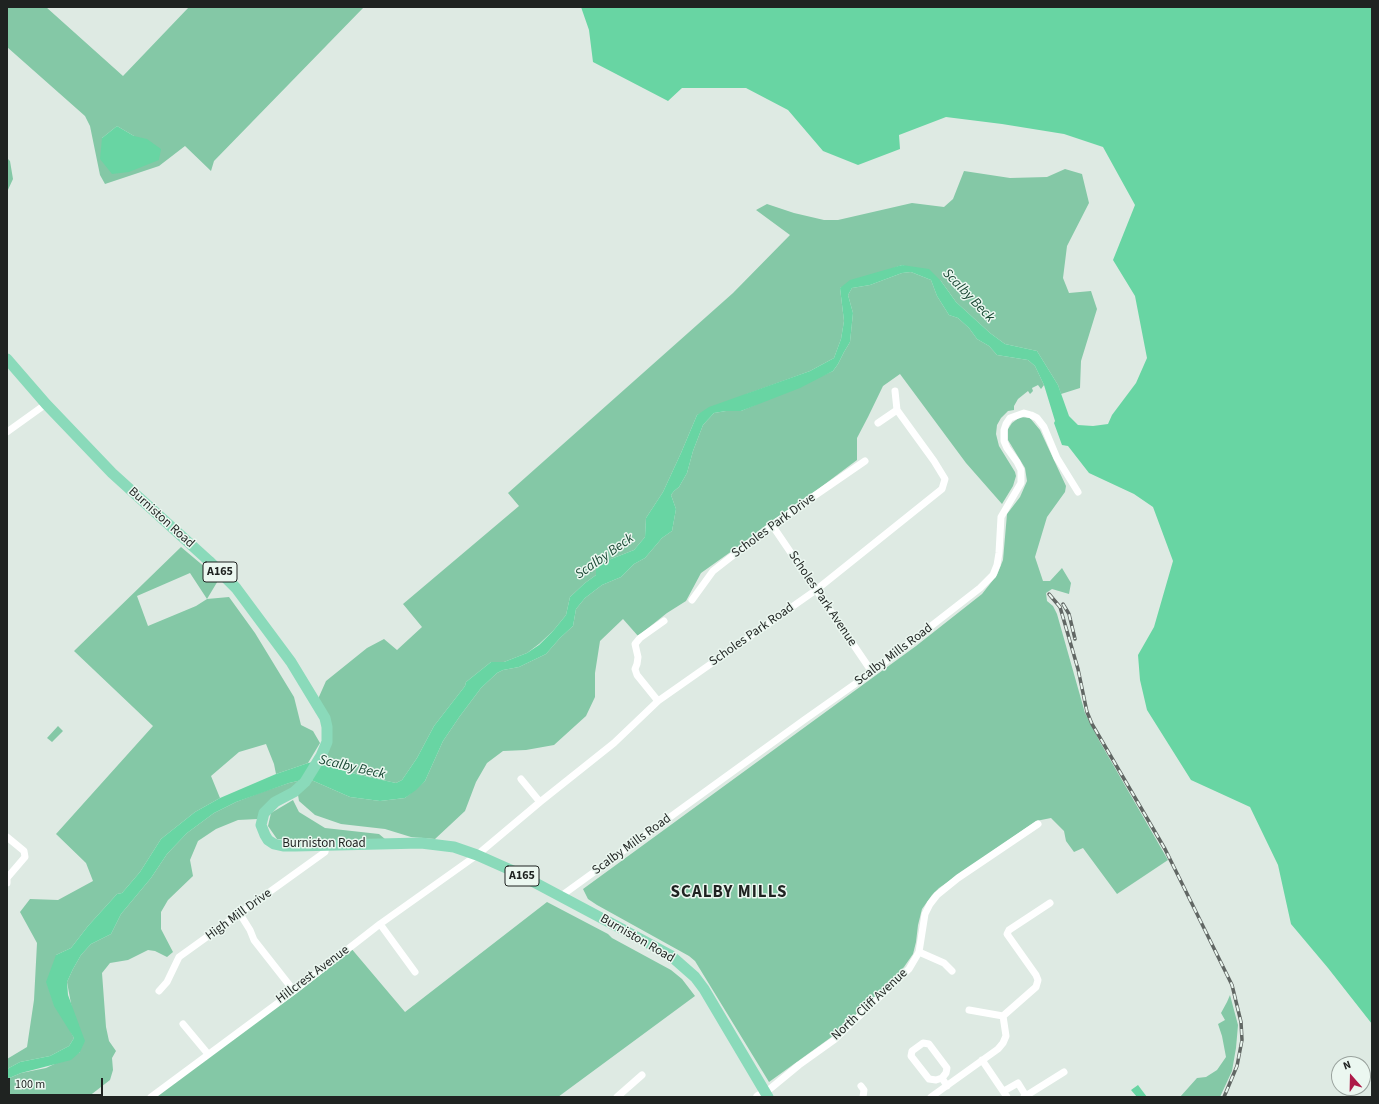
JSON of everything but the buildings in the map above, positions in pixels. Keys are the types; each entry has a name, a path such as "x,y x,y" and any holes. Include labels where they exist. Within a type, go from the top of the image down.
{"main road":[{"name":"Burniston Road","path":"7,359 46,404 120,481 209,561 236,588 291,662 324,718 327,727 327,742 322,756 305,782 294,792 269,807 262,818 262,830 268,840 274,844 283,846 421,843 454,847 477,855 513,871 670,955 695,977 704,989 764,1096"}],"street":[{"name":"Scholes Park Road","path":"477,855 614,743 658,701 816,590 942,489 945,478 897,410 895,391"},
{"path":"7,432 46,404"},
{"path":"878,423 897,410"},
{"name":"Scalby Mills Road","path":"561,896 872,672 980,588 993,575 999,554 1002,517 1021,483 1021,470 1004,441 1004,430 1010,418 1024,413 1037,418 1044,427 1057,458 1078,492"},
{"name":"Scholes Park Drive","path":"692,600 713,571 772,525 865,461"},
{"name":"Scholes Park Avenue","path":"772,525 872,672"},
{"path":"658,701 637,675 635,669 638,657 635,644 640,638 664,621"},
{"path":"520,779 540,802"},
{"name":"North Cliff Avenue","path":"764,1096 799,1065 834,1040 909,969 920,952 924,931 925,914 937,895 958,878 1038,824"},
{"path":"7,837 24,851 26,857 7,878 7,883"},
{"name":"High Mill Drive","path":"159,991 167,982 179,957 326,852 326,846"},
{"name":"Hillcrest Avenue","path":"151,1097 380,924 477,855"},
{"path":"1003,1016 1036,987 1038,980 1007,934 1009,930 1050,903"},
{"path":"240,914 250,930 254,940 294,990"},
{"path":"380,924 415,972"},
{"path":"920,952 944,963 952,972"},
{"path":"969,1010 1003,1016"},
{"path":"931,1097 998,1049 1006,1036 1003,1016"},
{"path":"184,1024 208,1054"},
{"path":"923,1044 929,1044 946,1068 946,1072 942,1078 936,1080 929,1079 911,1056 912,1052 923,1044"},
{"path":"982,1060 1006,1094 1018,1083 1025,1096 1064,1072"},
{"path":"617,1097 642,1075"},
{"path":"942,1078 947,1086"},
{"path":"861,1086 864,1090 863,1097"}],"shaded area":[{"path":"7,7 46,7 123,76 189,7 364,7 214,161 211,171 185,146 159,166 105,184 100,175 90,126 85,116 7,47","holes":["117,126 134,136 102,138"]},
{"path":"581,7 1372,7 1372,1024 1291,924 1278,865 1250,807 1191,780 1147,710 1140,680 1138,655 1154,627 1173,561 1153,507 1134,494 1089,473 1068,446 1062,445 1054,423 1055,421 1044,385 1035,366 1028,360 997,355 989,346 977,339 969,328 958,318 949,315 937,296 931,280 911,272 902,273 870,285 852,288 848,295 853,313 850,342 833,371 800,388 741,411 714,413 703,425 693,451 687,473 679,487 671,495 676,509 672,531 662,538 645,558 634,564 621,577 602,585 585,598 576,609 573,626 546,654 519,667 503,670 497,673 481,688 443,741 425,781 416,790 405,798 380,801 350,797 309,779 319,763 359,775 396,783 402,780 417,758 434,726 465,686 466,682 491,662 504,662 527,653 539,645 566,615 570,597 596,575 596,567 634,550 645,537 646,518 663,492 697,415 709,407 810,371 834,358 841,339 844,321 840,288 850,280 902,265 929,269 941,281 956,302 990,333 1005,344 1037,351 1058,385 1069,416 1078,425 1093,426 1108,424 1112,415 1136,383 1147,358 1135,296 1113,260 1135,205 1103,147 1064,134 946,117 899,135 900,149 858,165 823,151 788,110 746,88 682,88 668,101 593,62 589,30"},
{"path":"117,126 134,136 147,139 161,149 159,160 129,172 112,174 100,159 102,138"},
{"path":"7,158 10,161 13,179 7,192"},
{"path":"1065,169 1082,174 1089,203 1067,246 1063,278 1069,293 1091,291 1097,309 1081,361 1080,388 1061,394 1058,385 1037,351 1005,344 990,333 956,302 941,281 902,265 840,288 844,321 841,339 834,358 810,371 747,394 697,415 663,492 646,518 645,537 634,550 611,559 596,575 570,597 566,615 553,631 539,644 527,653 504,662 491,662 466,682 465,686 434,726 417,758 402,780 396,783 359,775 319,763 329,750 318,699 326,681 367,648 384,639 397,650 422,627 403,604 519,506 508,493 733,293 790,235 756,210 767,204 794,213 824,220 838,220 912,203 944,207 953,199 964,171 1010,178 1047,177"},
{"path":"911,272 931,280 937,296 949,315 958,318 969,328 977,339 989,346 997,355 1028,360 1035,366 1044,385 1041,389 1038,385 1032,388 1033,391 1030,394 1028,391 1018,399 1014,406 1014,410 1008,411 997,425 996,434 999,446 1016,476 1013,486 1002,504 966,463 900,374 883,386 857,438 857,460 701,573 686,601 667,613 638,636 623,619 600,641 595,673 595,697 586,716 554,745 526,750 503,751 487,763 476,782 465,811 435,839 411,837 385,829 341,824 315,815 299,801 298,795 309,779 350,797 380,801 405,798 425,781 443,741 481,688 497,673 503,670 519,667 546,654 573,626 576,609 585,598 602,585 621,577 634,564 645,558 662,538 672,531 676,509 671,495 679,487 687,473 693,451 703,425 714,413 741,411 833,371 850,342 853,313 848,295 852,288 870,285 902,273"},
{"path":"1020,417 1030,418 1040,430 1066,486 1065,492 1047,517 1035,557 1043,581 1050,581 1062,568 1071,583 1069,594 1052,589 1046,593 1047,601 1053,606 1057,614 1085,713 1168,860 1117,894 1083,848 1074,852 1066,841 1064,831 1051,818 1036,821 939,888 922,909 913,954 904,967 884,989 837,1033 769,1082 695,961 689,956 597,905 588,899 583,889 916,646 982,594 997,575 1003,560 1007,514 1020,497 1027,481 1025,468 1008,440 1008,429 1012,423"},
{"path":"181,547 219,579 207,599 229,597 255,633 294,697 301,725 313,731 320,743 308,763 276,774 274,764 266,744 239,752 211,776 220,798 195,812 161,839 140,872 122,893 117,894 88,926 71,948 56,955 68,1026 74,1038 69,1046 50,1056 20,1062 7,1069 7,1059 27,1047 34,1000 37,943 20,912 30,899 58,900 93,881 86,863 56,834 153,726 74,651","holes":["190,573 207,599 196,606 148,626 137,596"]},
{"path":"58,726 63,731 52,742 47,738"},
{"path":"313,762 302,780 289,783 236,802 214,813 187,833 167,854 151,878 121,914 111,934 91,944 81,955 73,969 67,982 68,995 85,1041 80,1052 71,1060 21,1073 7,1079 7,1069 20,1062 50,1056 69,1046 74,1038 54,1006 46,982 56,955 71,948 88,926 117,894 122,893 140,872 161,839 195,812 220,798 276,774"},
{"path":"302,780 258,819 238,820 216,829 198,841 190,860 193,876 168,900 161,912 161,929 173,952 167,957 155,951 148,950 128,960 110,963 102,973 106,1027 109,1041 116,1051 112,1058 113,1070 110,1080 88,1097 7,1097 7,1079 21,1073 46,1068 80,1052 67,982 81,955 91,944 111,934 121,914 151,878 167,854 187,833 214,813 236,802 262,792"},
{"path":"293,800 299,812 325,828 379,834 385,839 300,841 277,839 268,826 271,813"},
{"path":"547,902 608,934 612,938 671,970 682,979 695,996 558,1097 151,1097 350,947 405,1012"},
{"path":"1230,995 1238,1025 1236,1048 1232,1071 1220,1097 1180,1097 1197,1078 1206,1077 1217,1070 1226,1057 1218,1024 1225,1020 1221,1013"},
{"path":"1138,1085 1147,1097 1137,1097 1131,1090"}],"railway":[{"path":"1049,594 1060,607 1078,669 1087,712 1092,724 1165,849 1232,985 1241,1022 1242,1040 1237,1066 1224,1097"},
{"path":"1063,604 1069,614 1075,639"}],"district":[{"name":"SCALBY MILLS","path":"729,893"}],"water label":[{"name":"Scalby Beck","path":"968,296"},
{"name":"Scalby Beck","path":"605,557"},
{"name":"Scalby Beck","path":"352,768"}]}
